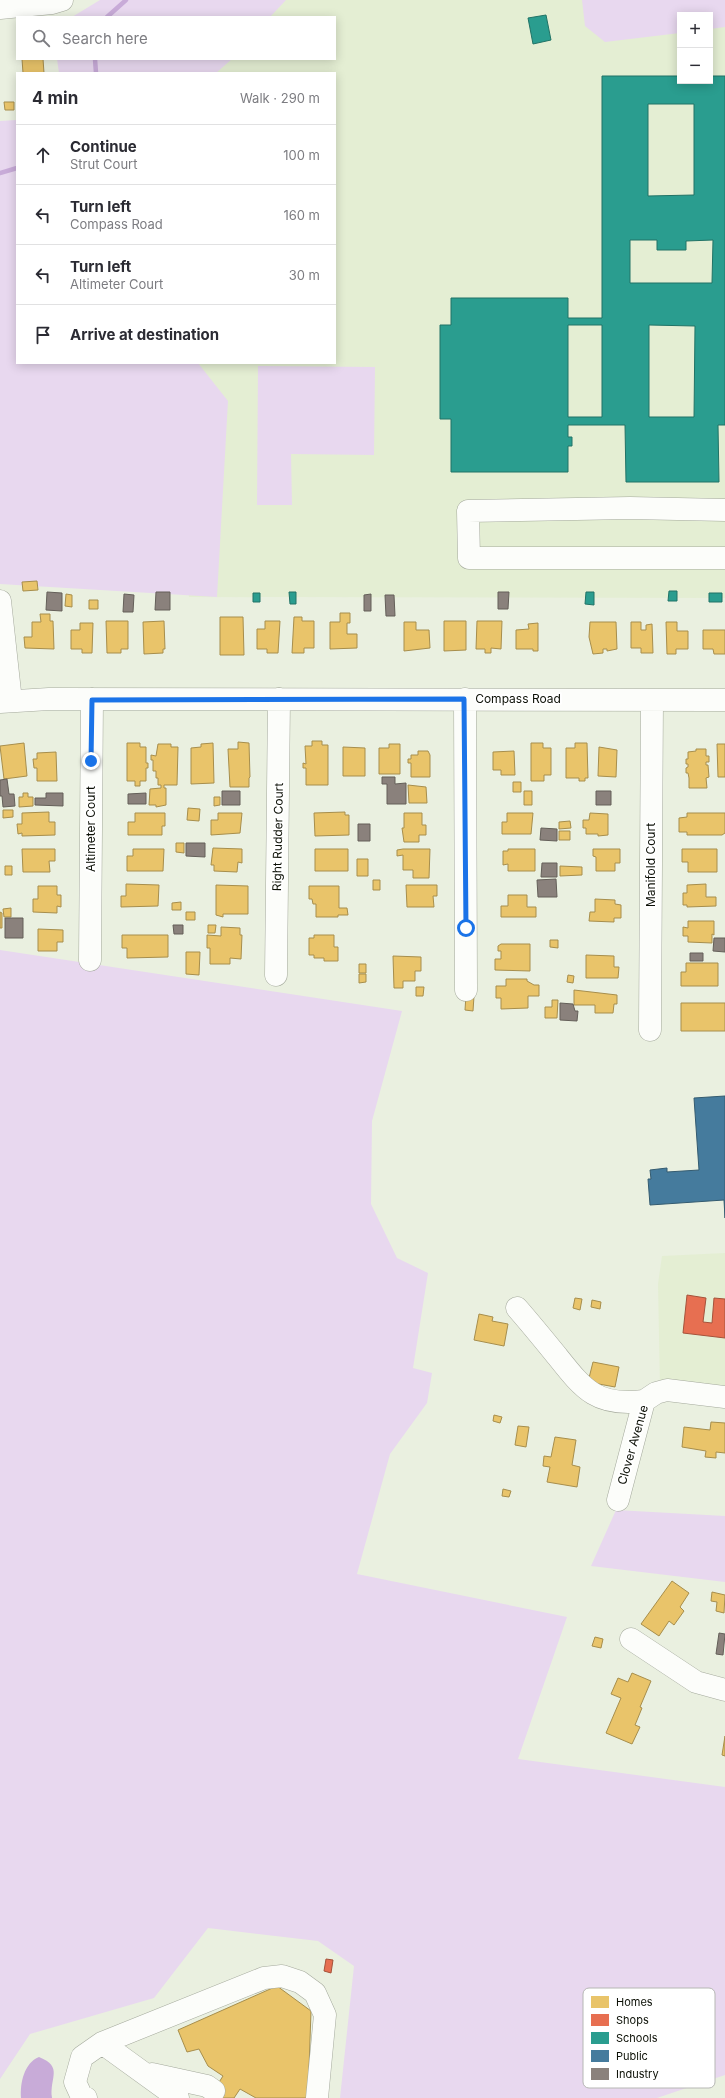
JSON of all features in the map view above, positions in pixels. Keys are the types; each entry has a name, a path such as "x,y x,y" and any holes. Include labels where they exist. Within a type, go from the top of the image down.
{"street":[{"path":"0,8 52,3 62,0"},
{"path":"725,510 630,508 468,511 469,558 725,558"},
{"path":"0,601 6,702"},
{"name":"Compass Road","path":"6,702 279,699 725,700"},
{"name":"Right Rudder Court","path":"276,975 279,699"},
{"path":"464,699 466,990"},
{"name":"Altimeter Court","path":"90,960 92,700"},
{"name":"Manifold Court","path":"650,1030 652,700"},
{"path":"517,1308 581,1386 597,1396 611,1401 627,1403 644,1401"},
{"name":"Clover Avenue","path":"618,1500 644,1401 656,1393 667,1390 725,1397"},
{"path":"631,1639 696,1682 725,1690"},
{"path":"86,2098 81,2095 75,2082 82,2057 102,2043 264,1978 282,1976 300,1982 315,1993 325,2015 317,2098"},
{"path":"102,2043 178,2098"},
{"path":"144,2073 207,2086 214,2091"}],"shaded area":[{"path":"100,0 286,0 271,16 74,16"},
{"path":"165,0 725,0 725,598 189,597 172,364 336,364 336,72 145,72 143,60 336,60 336,16 145,16"},
{"path":"582,0 725,0 725,27 713,29 713,12 677,12 677,33 605,42 585,26"},
{"path":"57,60 231,60 217,72 59,72"},
{"path":"16,120 16,364 199,364 228,401 217,597 0,584 0,121"},
{"path":"258,366 375,367 374,455 291,454 292,505 257,505"},
{"path":"0,950 402,1011 372,1121 371,1204 397,1258 428,1273 413,1368 432,1373 427,1403 390,1454 357,1574 567,1617 518,1759 725,1787 725,2075 715,2078 715,1988 583,1988 583,2088 687,2088 657,2098 340,2098 354,1966 318,1941 208,1928 154,1998 30,2034 0,2079"},
{"path":"725,1253 725,1395 660,1388 658,1284 662,1256"},
{"path":"616,1510 725,1516 725,1582 591,1566"},
{"path":"39,2057 47,2061 53,2069 52,2098 21,2098 22,2080 26,2069"}],"building: Homes":[{"path":"22,60 43,60 44,72 23,72"},
{"path":"4,102 14,102 14,110 5,110"},
{"path":"37,581 38,590 23,591 22,582"},
{"path":"66,594 72,595 72,607 65,606"},
{"path":"89,600 98,600 98,609 89,609"},
{"path":"340,613 350,613 350,623 347,623 347,634 357,634 357,648 330,649 330,622 340,622"},
{"path":"40,614 50,614 50,621 53,621 54,649 25,648 24,637 32,637 32,622 41,622"},
{"path":"220,617 243,617 244,655 220,655"},
{"path":"294,617 302,617 302,621 314,621 314,648 304,648 304,653 292,653"},
{"path":"106,621 128,621 128,649 121,649 121,653 107,653"},
{"path":"164,621 165,649 163,649 163,653 144,654 143,622"},
{"path":"265,621 280,621 278,653 267,653 267,649 257,649 257,629 265,629"},
{"path":"444,621 466,621 466,650 444,651"},
{"path":"477,621 502,621 501,649 491,648 491,653 485,653 485,649 476,649"},
{"path":"404,622 416,622 416,630 429,630 430,648 404,651"},
{"path":"590,622 616,622 617,649 607,651 607,649 603,649 603,653 593,654 589,637"},
{"path":"631,622 641,622 641,630 646,630 646,625 652,624 653,653 641,653 641,648 631,648"},
{"path":"666,622 677,622 677,631 688,631 688,649 676,649 676,654 667,654"},
{"path":"80,623 93,623 92,653 82,653 82,649 71,649 71,630 80,630"},
{"path":"538,623 538,651 533,651 533,649 516,649 516,630 529,629 528,624"},
{"path":"703,630 725,630 725,654 714,654 713,649 703,649"},
{"path":"312,741 322,741 322,745 328,745 328,785 306,785 306,768 303,768 303,763 306,764 305,746 312,746"},
{"path":"238,742 249,743 249,787 230,787 228,749 238,749"},
{"path":"24,743 27,776 4,779 0,746"},
{"path":"127,743 140,743 140,747 146,747 146,763 148,763 148,768 146,768 146,781 140,781 140,786 135,786 135,781 127,781"},
{"path":"213,743 214,783 191,784 191,748 201,747 201,744"},
{"path":"531,743 543,743 543,748 551,748 551,775 544,775 544,781 531,781"},
{"path":"575,743 587,743 588,778 585,778 585,781 579,781 579,778 566,778 566,748 575,748"},
{"path":"158,744 171,744 171,747 178,747 177,785 164,785 164,788 166,788 166,805 156,807 156,805 149,805 150,789 161,788 161,785 158,785 156,771 153,771 153,760 151,760 151,755 156,756"},
{"path":"389,744 400,744 400,774 379,774 379,748 389,748"},
{"path":"717,744 725,744 725,777 718,777"},
{"path":"343,747 365,748 365,776 343,776"},
{"path":"599,747 617,750 616,777 598,776"},
{"path":"696,749 706,749 706,756 709,756 709,762 706,762 706,765 708,765 709,777 706,778 707,788 689,788 688,773 686,773 688,764 686,764 686,759 688,759 688,752 696,751"},
{"path":"418,751 428,751 430,755 430,777 411,777 411,763 408,763 408,759 411,759 411,755 418,755"},
{"path":"514,751 515,775 501,775 501,770 493,770 493,752"},
{"path":"56,752 57,781 37,781 37,768 34,768 33,759 37,759 37,753"},
{"path":"513,782 521,782 521,792 513,792"},
{"path":"408,785 426,787 427,803 409,803"},
{"path":"524,791 532,791 532,805 524,805"},
{"path":"23,793 28,793 28,797 33,797 33,806 19,807 19,797 23,797"},
{"path":"214,797 220,797 220,805 214,806"},
{"path":"188,808 200,809 199,821 187,820"},
{"path":"3,810 13,810 13,817 3,818"},
{"path":"49,812 49,822 55,822 55,835 22,836 22,833 18,834 17,824 22,824 22,813"},
{"path":"345,812 345,815 349,815 349,835 315,836 314,813"},
{"path":"135,813 165,813 165,826 162,826 162,835 128,835 128,822 135,822"},
{"path":"218,813 242,813 240,833 211,835 211,820 218,820"},
{"path":"404,813 422,813 422,825 426,825 426,835 419,835 419,842 404,842 402,828 404,828"},
{"path":"507,813 533,813 531,834 502,834 502,822 507,822"},
{"path":"590,813 608,814 608,835 598,836 598,834 586,834 586,828 583,828 583,820 589,820"},
{"path":"687,813 725,813 725,833 722,835 687,835 687,832 679,832 679,818 687,817"},
{"path":"570,821 571,828 559,829 559,822"},
{"path":"559,831 570,831 570,840 559,840"},
{"path":"176,843 184,843 184,853 176,852"},
{"path":"213,848 242,849 242,863 238,862 237,872 214,871 214,865 211,865"},
{"path":"22,849 55,849 55,861 49,861 50,872 23,872"},
{"path":"133,849 164,849 163,871 127,871 127,856 133,856"},
{"path":"315,849 348,849 348,871 315,871"},
{"path":"430,849 429,878 413,878 413,870 403,870 403,855 397,856 397,850"},
{"path":"508,849 535,849 535,871 508,871 508,864 503,865 503,851 508,851"},
{"path":"593,849 620,849 620,863 615,863 615,871 596,871 596,857 593,856"},
{"path":"682,849 717,849 717,872 688,872 688,862 682,862"},
{"path":"357,859 368,859 368,876 357,876"},
{"path":"5,866 12,866 12,875 5,875"},
{"path":"560,866 582,867 582,875 560,876"},
{"path":"373,880 380,880 380,890 373,890"},
{"path":"126,884 159,885 158,906 121,907 121,896 126,896"},
{"path":"706,884 706,897 716,897 716,906 687,907 687,905 683,905 683,893 687,893 687,885"},
{"path":"216,885 248,886 248,914 223,914 223,917 216,915"},
{"path":"406,885 437,885 437,896 433,896 434,907 407,907"},
{"path":"38,886 57,886 57,895 61,895 61,907 57,906 57,913 33,912 33,899 38,899"},
{"path":"309,886 339,886 339,908 347,908 348,915 338,915 338,917 316,917 316,904 313,904 312,899 309,899"},
{"path":"508,895 527,895 527,907 536,907 536,917 501,917 501,906 508,906"},
{"path":"595,899 615,900 615,904 621,905 621,918 614,918 614,922 589,921 590,912 595,912"},
{"path":"181,902 181,910 172,910 172,903"},
{"path":"11,908 11,917 4,917 3,909"},
{"path":"0,912 2,913 2,928 0,928"},
{"path":"186,912 195,912 195,920 186,920"},
{"path":"688,921 714,921 714,935 712,934 712,943 688,942 688,936 683,936 683,927 688,928"},
{"path":"208,925 216,925 215,933 208,933"},
{"path":"221,927 240,928 240,935 242,935 241,959 230,958 230,964 210,964 210,948 207,948 207,935 221,936"},
{"path":"38,929 63,930 63,942 57,942 57,951 38,951"},
{"path":"122,935 168,935 168,957 127,958 127,948 122,948"},
{"path":"314,935 334,935 334,947 338,947 338,961 324,961 324,958 314,958 314,955 309,955 309,938 314,938"},
{"path":"550,940 558,940 558,948 550,947"},
{"path":"501,944 530,944 530,971 495,970 495,959 501,959 501,951 498,951 498,946"},
{"path":"186,952 200,952 199,975 186,974"},
{"path":"586,955 614,956 614,967 619,967 618,978 586,978"},
{"path":"393,956 421,957 421,971 415,971 415,981 403,981 403,988 394,988"},
{"path":"686,963 718,963 718,986 681,986 681,972 686,972"},
{"path":"359,964 366,964 366,973 359,973"},
{"path":"359,974 366,974 366,982 359,983"},
{"path":"568,975 574,976 573,983 567,982"},
{"path":"506,979 527,979 527,981 534,985 539,985 539,996 528,996 528,1008 501,1009 501,998 496,998 496,986 506,986"},
{"path":"416,987 424,987 423,996 416,996"},
{"path":"574,990 617,995 617,1004 614,1004 613,1013 595,1013 595,1005 574,1005"},
{"path":"466,995 474,996 473,1011 465,1010"},
{"path":"552,1000 558,1000 557,1018 545,1018 545,1007 552,1007"},
{"path":"681,1003 725,1003 725,1031 681,1031"},
{"path":"575,1298 582,1299 580,1310 573,1308"},
{"path":"592,1300 601,1302 600,1309 591,1307"},
{"path":"479,1314 493,1317 492,1321 508,1324 504,1346 474,1340"},
{"path":"593,1362 619,1367 615,1387 588,1382"},
{"path":"494,1415 502,1417 500,1423 493,1421"},
{"path":"711,1422 725,1423 725,1453 716,1452 716,1458 705,1457 706,1451 682,1447 684,1427 710,1430"},
{"path":"518,1426 529,1427 526,1447 515,1445"},
{"path":"555,1437 576,1440 572,1465 580,1467 577,1487 547,1482 550,1467 543,1466 544,1456 551,1457"},
{"path":"503,1489 511,1491 509,1497 502,1496"},
{"path":"672,1581 689,1593 680,1607 684,1611 674,1625 669,1621 659,1636 641,1624"},
{"path":"712,1592 725,1595 724,1613 716,1611 717,1602 711,1601"},
{"path":"595,1637 603,1639 601,1648 592,1646"},
{"path":"632,1673 651,1681 640,1707 642,1708 635,1725 640,1727 632,1744 606,1733 621,1698 611,1694 618,1678 628,1682"},
{"path":"725,1736 725,1756 722,1755"},
{"path":"277,1986 311,2011 308,2098 256,2098 240,2089 234,2098 209,2098 223,2076 208,2066 199,2049 187,2052 178,2030"}],"building: Shops":[{"path":"687,1295 706,1298 703,1322 712,1323 714,1298 725,1299 725,1338 683,1333"},
{"path":"326,1959 333,1960 331,1973 324,1971"}],"building: Schools":[{"path":"546,15 551,40 533,44 528,18"},
{"path":"602,76 677,76 677,84 713,84 713,76 725,76 725,425 718,425 719,482 626,482 625,425 568,425 568,437 572,437 572,446 568,446 568,472 451,472 451,419 440,419 440,325 451,325 451,298 568,298 568,318 602,318","holes":["648,104 694,104 694,195 648,196","630,240 657,240 657,250 686,250 686,241 713,240 712,283 630,283","568,325 602,325 602,417 568,417","649,325 695,326 694,417 649,417"]},
{"path":"669,591 677,591 677,601 668,601"},
{"path":"289,592 296,592 296,604 290,604"},
{"path":"586,592 594,592 594,605 585,604"},
{"path":"253,593 260,593 260,602 253,602"},
{"path":"709,593 722,593 722,602 709,602"}],"building: Public":[{"path":"725,1096 725,1218 724,1200 650,1205 648,1179 651,1179 650,1170 667,1168 667,1172 699,1170 694,1098"}],"building: Industry":[{"path":"47,592 62,593 62,611 46,610"},
{"path":"156,592 170,592 170,610 155,610"},
{"path":"498,592 509,592 508,609 498,609"},
{"path":"124,594 134,595 133,612 123,612"},
{"path":"371,594 371,611 364,611 364,595"},
{"path":"385,595 394,595 395,616 386,616"},
{"path":"382,777 395,777 395,784 406,783 406,804 387,804 387,784 382,784"},
{"path":"7,779 9,794 14,794 15,806 3,807 2,796 0,796 0,780"},
{"path":"222,791 240,791 240,805 222,805"},
{"path":"596,791 611,791 611,805 596,805"},
{"path":"46,793 63,793 63,806 35,805 35,798 46,798"},
{"path":"146,793 146,804 128,804 128,794"},
{"path":"358,824 370,824 370,841 358,841"},
{"path":"541,828 557,829 557,841 540,840"},
{"path":"186,843 205,843 205,857 186,856"},
{"path":"542,863 557,863 557,877 541,877"},
{"path":"556,879 557,897 538,897 537,880"},
{"path":"5,918 23,918 23,938 5,938"},
{"path":"173,925 183,925 183,934 174,934"},
{"path":"714,938 725,938 725,952 713,951"},
{"path":"690,953 703,953 703,961 690,961"},
{"path":"560,1003 573,1004 575,1011 578,1011 577,1021 560,1020"},
{"path":"719,1633 725,1634 723,1655 716,1654"}],"waterway":[{"path":"108,16 126,0"},
{"path":"95,60 96,72"},
{"path":"0,173 16,168"}],"route":[{"path":"91,761 92,700 464,699 466,928"}]}
